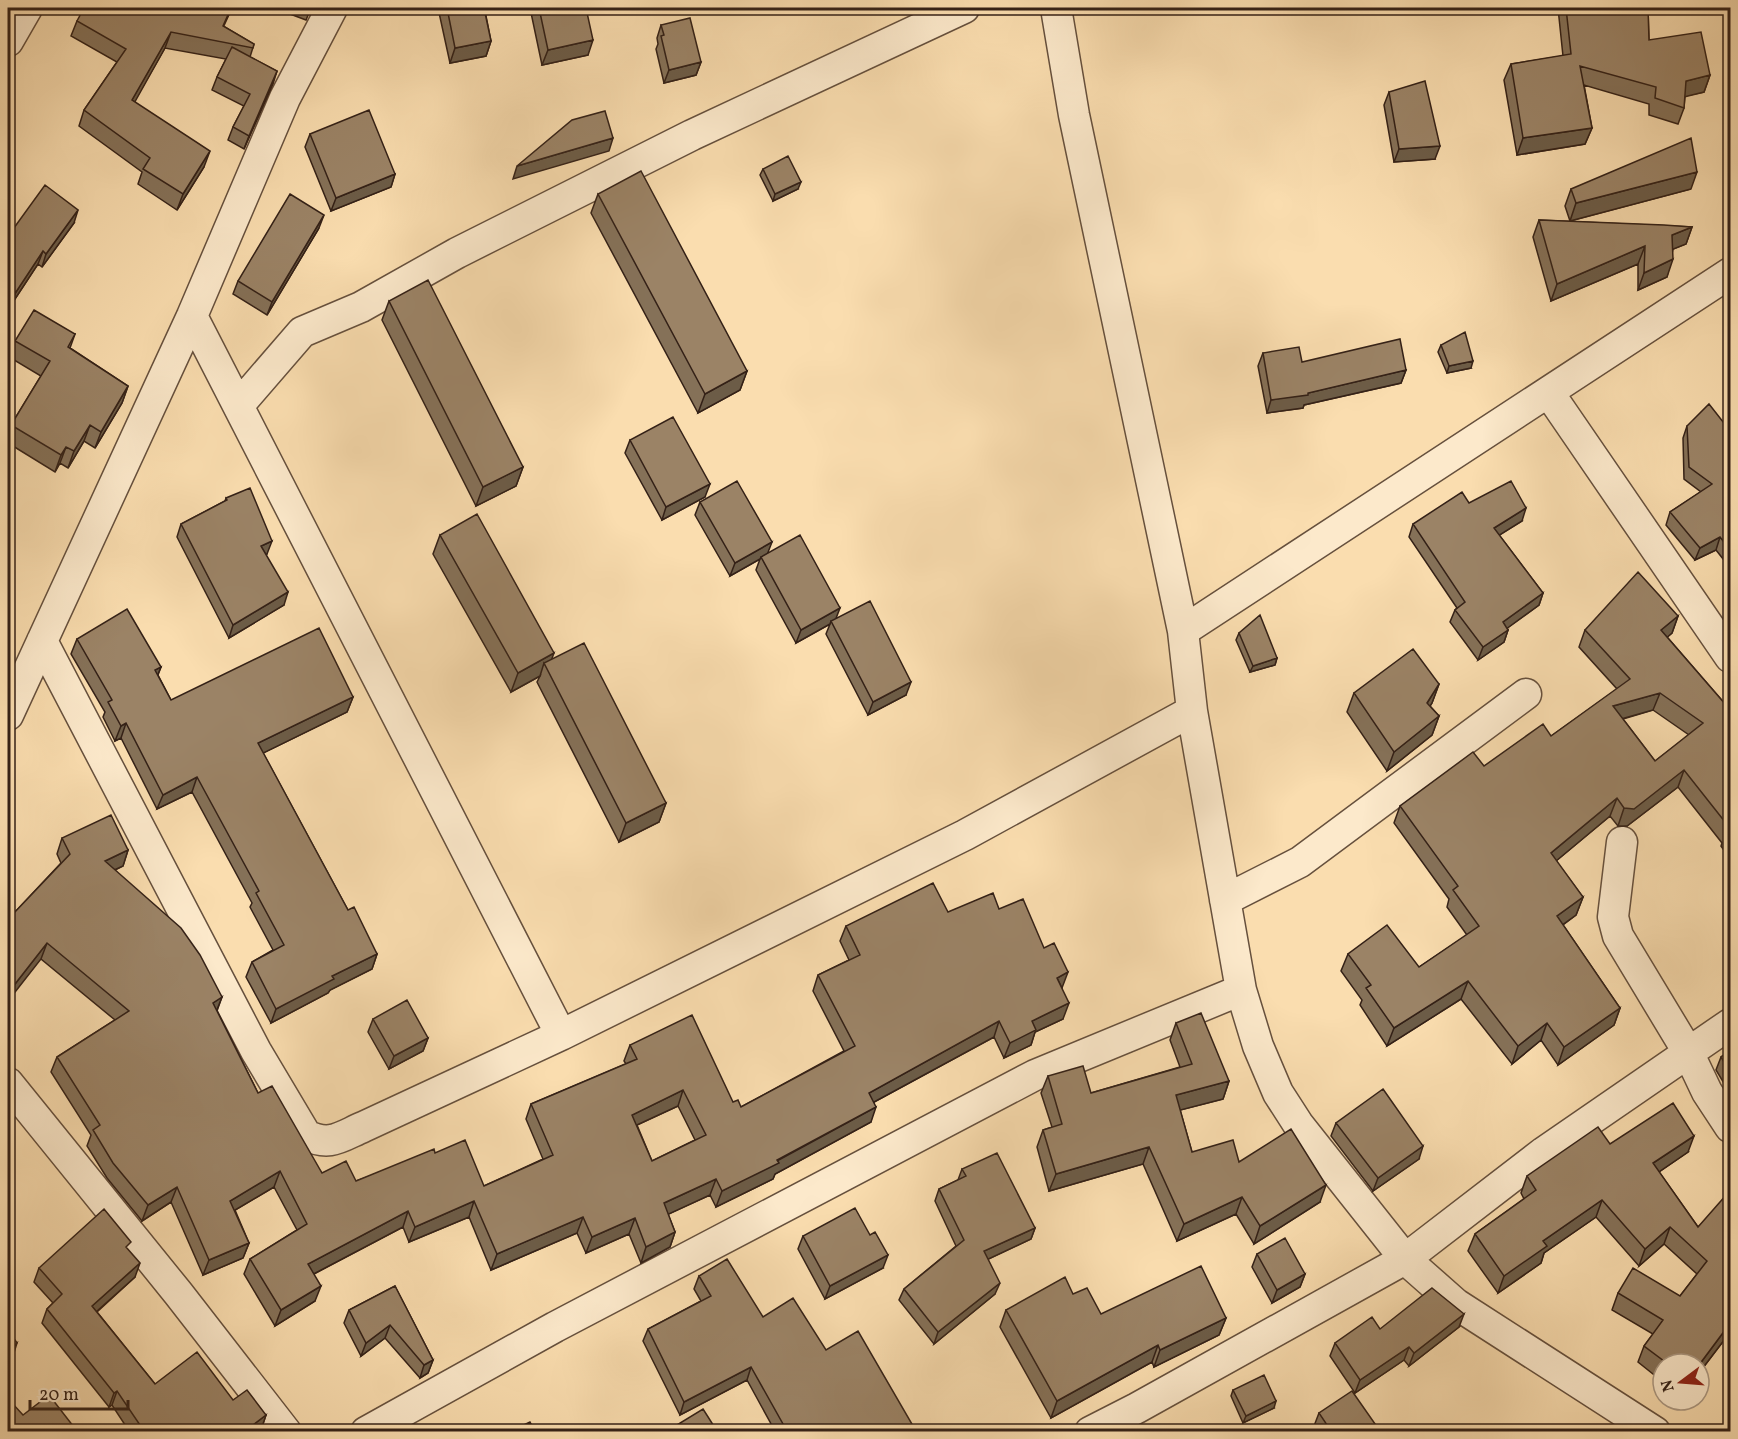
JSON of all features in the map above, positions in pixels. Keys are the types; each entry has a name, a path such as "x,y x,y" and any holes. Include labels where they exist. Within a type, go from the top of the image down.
{"street":[{"path":"8,41 27,8"},
{"path":"8,715 192,316 285,98 332,8"},
{"path":"239,405 302,332 361,307 458,253 692,135 964,8"},
{"path":"1056,8 1074,115 1183,632 1192,711 1241,990 1258,1046 1278,1093 1298,1124 1405,1259 1456,1304 1655,1431"},
{"path":"1183,632 1731,273"},
{"path":"192,316 561,1035"},
{"path":"1549,393 1731,657"},
{"path":"42,641 256,1051 306,1135 318,1141 331,1141 561,1035 964,835 1192,711"},
{"path":"1225,900 1300,862 1526,694"},
{"path":"1622,842 1613,908 1618,936 1688,1052 1707,1092 1731,1127"},
{"path":"366,1431 555,1327 1035,1075 1241,990"},
{"path":"1090,1431 1137,1408 1405,1259 1544,1152 1731,1024"},
{"path":"8,1083 286,1431"}],"building":[{"path":"84,8 191,8 199,12 202,8 231,8 223,26 254,44 253,48 171,32 132,100 210,151 183,194 143,169 150,158 84,110 126,49 77,21"},
{"path":"447,8 484,8 491,41 455,48"},
{"path":"539,8 586,8 593,40 548,50"},
{"path":"1566,8 1648,8 1649,40 1701,32 1710,75 1686,81 1684,108 1655,98 1656,87 1580,66 1592,128 1523,138 1511,64 1571,54"},
{"path":"690,18 701,62 669,70 661,36 664,35 661,25"},
{"path":"232,47 277,71 249,136 233,127 250,94 217,77"},
{"path":"1425,81 1440,146 1399,149 1389,92"},
{"path":"369,110 395,174 336,198 310,134"},
{"path":"605,111 613,138 517,166 572,120"},
{"path":"1691,138 1697,172 1576,203 1571,189"},
{"path":"788,156 801,182 775,194 763,169"},
{"path":"641,171 747,371 705,394 598,194"},
{"path":"45,185 78,210 46,254 43,251 16,292 8,287 8,229 11,232"},
{"path":"290,194 324,215 272,302 238,281"},
{"path":"1539,220 1692,227 1672,235 1673,259 1644,273 1645,246 1557,284"},
{"path":"428,280 523,467 483,487 389,301"},
{"path":"34,310 75,334 68,347 128,386 101,432 90,425 74,451 66,447 61,455 11,425 50,361 15,341"},
{"path":"1465,332 1473,361 1449,366 1441,345"},
{"path":"1400,339 1406,370 1308,393 1308,395 1271,400 1263,353 1299,347 1302,362"},
{"path":"1709,404 1731,432 1731,551 1720,537 1700,548 1670,512 1712,484 1689,467 1687,426"},
{"path":"673,417 710,484 666,507 630,440"},
{"path":"737,481 772,542 735,563 700,502"},
{"path":"1511,481 1526,508 1494,528 1543,593 1503,622 1508,630 1483,647 1455,610 1465,602 1413,524 1462,492 1469,503"},
{"path":"250,488 272,541 261,546 288,592 233,625 181,524 227,500 226,498"},
{"path":"477,514 554,653 518,673 440,535"},
{"path":"800,535 840,608 801,630 761,557"},
{"path":"1638,572 1678,616 1661,630 1726,705 1731,702 1731,834 1727,829 1729,827 1684,770 1634,809 1624,808 1617,798 1551,853 1583,897 1557,916 1620,1008 1564,1047 1547,1023 1518,1046 1468,981 1394,1028 1366,988 1371,985 1348,954 1387,925 1419,967 1479,926 1453,890 1458,886 1400,806 1473,752 1484,766 1543,724 1551,736 1630,679 1585,630","holes":["1660,693 1703,723 1655,761 1613,706"]},
{"path":"870,601 911,682 873,702 831,621"},
{"path":"127,609 161,667 155,670 171,700 319,628 353,697 258,743 348,910 354,907 377,954 332,976 334,979 276,1009 252,962 284,945 256,893 259,891 197,777 163,795 126,723 121,726 108,702 112,700 77,639"},
{"path":"1260,615 1277,658 1253,666 1239,633"},
{"path":"584,643 666,803 626,823 544,663"},
{"path":"1413,649 1439,684 1427,703 1439,716 1394,752 1354,693"},
{"path":"111,815 128,850 105,861 181,928 200,955 222,997 213,1003 258,1093 272,1086 322,1173 346,1161 356,1181 434,1149 435,1153 465,1140 484,1186 553,1155 531,1104 637,1059 630,1045 692,1015 733,1102 738,1100 741,1107 855,1046 818,975 860,955 846,926 933,883 948,912 993,893 999,909 1023,899 1044,948 1054,943 1068,972 1057,978 1069,1003 1032,1021 1036,1030 1010,1043 999,1021 869,1093 876,1107 777,1160 779,1163 722,1191 716,1179 664,1203 675,1232 646,1247 635,1218 592,1237 583,1217 497,1254 474,1201 415,1227 408,1211 308,1264 321,1286 281,1310 250,1259 307,1224 280,1171 230,1201 249,1243 209,1260 177,1187 148,1205 113,1163 93,1130 100,1125 57,1057 129,1011 47,943 8,993 8,908 14,913 70,854 62,838","holes":["683,1090 706,1135 652,1161 632,1115"]},
{"path":"407,1000 428,1038 394,1056 373,1019"},
{"path":"1201,1013 1229,1081 1176,1095 1192,1152 1233,1140 1239,1162 1291,1129 1326,1185 1260,1226 1242,1197 1184,1224 1149,1147 1056,1174 1043,1130 1062,1124 1048,1076 1083,1066 1091,1093 1192,1064 1176,1023"},
{"path":"1731,1050 1731,1074 1721,1057"},
{"path":"1383,1089 1423,1146 1378,1178 1336,1123"},
{"path":"1673,1103 1694,1136 1653,1163 1698,1227 1727,1194 1731,1197 1731,1322 1709,1352 1652,1352 1644,1346 1663,1320 1618,1293 1633,1268 1680,1296 1707,1261 1670,1227 1645,1249 1602,1200 1543,1241 1547,1246 1504,1276 1475,1234 1536,1190 1527,1176 1598,1127 1610,1144"},
{"path":"997,1153 1035,1228 984,1251 1000,1283 938,1332 904,1289 964,1240 939,1189 966,1176 962,1169"},
{"path":"855,1208 870,1235 875,1232 888,1255 830,1286 803,1236"},
{"path":"104,1209 131,1242 126,1247 140,1263 92,1306 155,1384 197,1352 233,1400 247,1390 266,1415 245,1431 144,1431 117,1391 114,1393 47,1309 62,1294 39,1268"},
{"path":"1285,1238 1305,1274 1277,1290 1257,1254"},
{"path":"727,1259 763,1317 793,1298 826,1350 858,1331 916,1431 787,1431 751,1367 684,1402 648,1329 711,1296 699,1276"},
{"path":"1201,1266 1226,1318 1160,1350 1158,1345 1057,1401 1006,1310 1065,1277 1073,1294 1087,1288 1101,1314"},
{"path":"395,1286 433,1360 424,1365 390,1325 366,1343 349,1310"},
{"path":"1432,1288 1464,1314 1414,1353 1409,1347 1360,1380 1335,1343 1372,1317 1380,1329"},
{"path":"8,1330 17,1343 8,1351"},
{"path":"1264,1375 1276,1401 1246,1416 1233,1390"},
{"path":"1352,1391 1380,1431 1331,1431 1319,1413"},
{"path":"49,1395 77,1431 8,1431 8,1409 13,1404 23,1415"},
{"path":"703,1409 717,1431 667,1431"},
{"path":"530,1422 535,1431 511,1431"}]}
